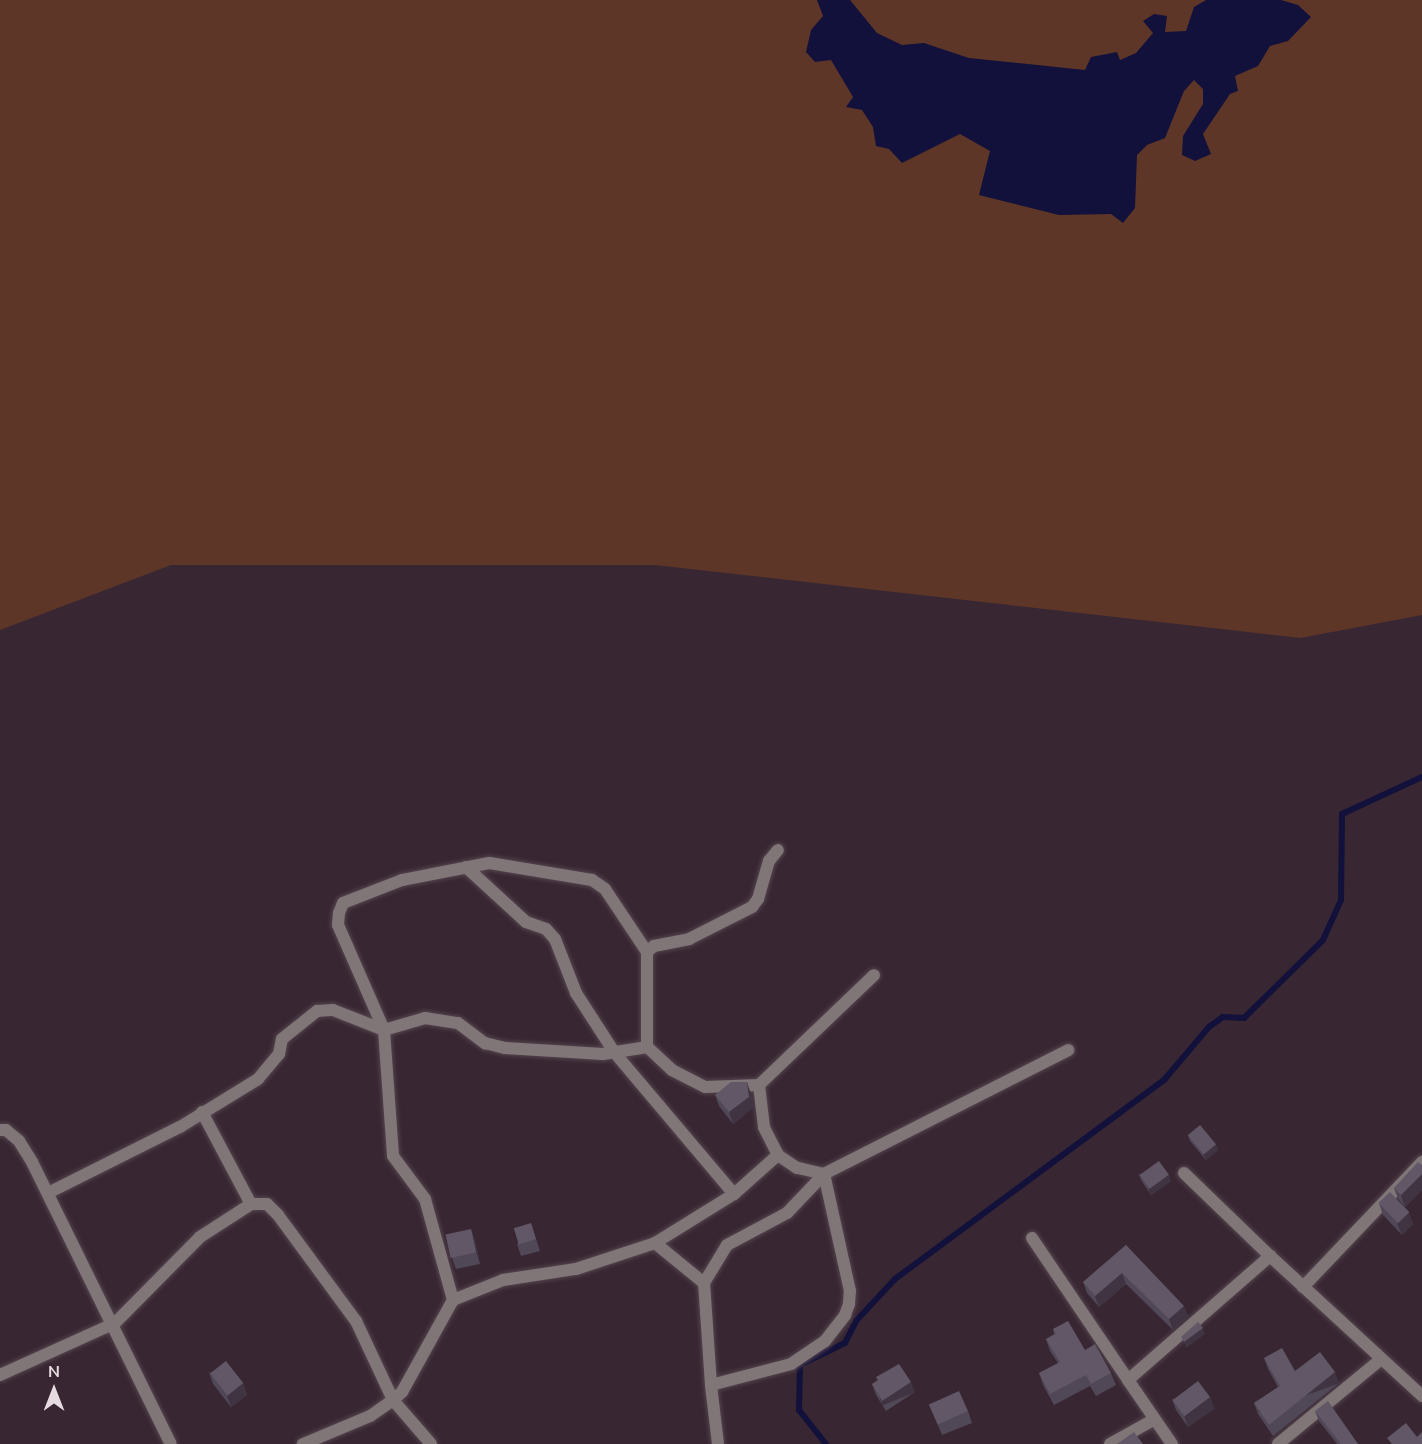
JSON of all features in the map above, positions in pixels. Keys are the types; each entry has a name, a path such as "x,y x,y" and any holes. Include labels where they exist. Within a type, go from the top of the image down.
{"street":[{"path":"647,952 654,946 689,939 752,907 758,899 769,861 778,850"},
{"path":"453,1300 425,1198 393,1156 384,1030 338,924 343,903 402,880 489,863 592,880 605,889 647,952 647,1047 672,1070 705,1087 759,1085 874,975"},
{"path":"466,867 526,922 546,929 555,939 576,993 614,1052 734,1194"},
{"path":"48,1193 180,1127 258,1079 279,1054 282,1039 318,1011 333,1010 384,1030 425,1018 441,1019 458,1023 485,1043 505,1048 614,1052 647,1047"},
{"path":"718,1444 711,1385 704,1283 727,1245 787,1213 824,1174 1068,1050"},
{"path":"759,1085 764,1127 778,1155 797,1168 824,1174"},
{"path":"202,1112 251,1203"},
{"path":"0,1130 6,1130 19,1141 48,1193 115,1323 153,1413 171,1444"},
{"path":"303,1444 370,1416 402,1392 453,1300 503,1280 567,1271 655,1243 734,1194 778,1155"},
{"path":"1302,1287 1422,1162"},
{"path":"1184,1173 1302,1287 1422,1396"},
{"path":"711,1385 791,1364 825,1341 845,1315 850,1291 824,1174"},
{"path":"0,1375 115,1323 200,1237 251,1203 267,1204 278,1215 349,1311 393,1400 431,1444"},
{"path":"1032,1238 1172,1444"},
{"path":"655,1243 704,1283"},
{"path":"1128,1380 1270,1256"},
{"path":"1278,1444 1380,1360"},
{"path":"1110,1444 1155,1419"}],"shaded area":[{"path":"0,0 1422,0 1422,615 1300,638 655,565 171,565 0,630"},
{"path":"817,0 850,0 877,33 902,45 924,43 969,58 1085,70 1091,57 1117,52 1120,60 1136,53 1153,33 1143,21 1154,14 1167,16 1165,32 1186,31 1194,7 1206,0 1281,0 1298,5 1311,17 1288,41 1270,46 1258,66 1235,76 1238,91 1230,94 1203,134 1211,154 1195,161 1182,155 1183,136 1203,104 1203,89 1194,80 1184,91 1165,138 1147,145 1137,155 1135,208 1123,223 1111,214 1059,215 979,195 990,151 960,134 902,163 889,149 876,146 873,127 862,110 846,107 853,97 831,60 815,62 806,52 811,30 823,16"}],"building":[{"path":"731,1082 747,1082 749,1097 729,1112 715,1095"},
{"path":"1200,1125 1216,1144 1204,1154 1188,1135"},
{"path":"1159,1161 1169,1175 1150,1189 1140,1175"},
{"path":"1418,1162 1422,1165 1422,1174 1401,1195 1394,1188"},
{"path":"1390,1192 1409,1212 1398,1223 1378,1203"},
{"path":"531,1223 536,1239 519,1245 514,1228"},
{"path":"471,1229 476,1252 451,1258 446,1234"},
{"path":"1126,1245 1184,1306 1169,1319 1122,1273 1095,1296 1083,1282"},
{"path":"1068,1321 1085,1350 1095,1344 1111,1373 1091,1384 1086,1375 1050,1394 1039,1373 1060,1362 1046,1339 1056,1334 1053,1329"},
{"path":"1198,1322 1203,1328 1184,1342 1181,1337"},
{"path":"1282,1348 1295,1371 1320,1352 1335,1372 1269,1425 1254,1403 1280,1386 1264,1358"},
{"path":"226,1361 243,1383 227,1395 210,1373"},
{"path":"899,1364 911,1382 882,1401 872,1384 878,1380 876,1377"},
{"path":"1198,1381 1210,1397 1184,1416 1172,1400"},
{"path":"959,1391 968,1411 938,1425 929,1404"},
{"path":"1328,1401 1358,1444 1341,1444 1315,1411"},
{"path":"1406,1423 1417,1437 1422,1432 1422,1444 1392,1444 1387,1438"},
{"path":"1134,1432 1143,1444 1117,1444"}],"waterway":[{"path":"826,1444 799,1410 800,1365 845,1343 856,1321 895,1279 1164,1080 1209,1027 1223,1017 1244,1018 1323,940 1341,900 1342,814 1422,777"}]}
